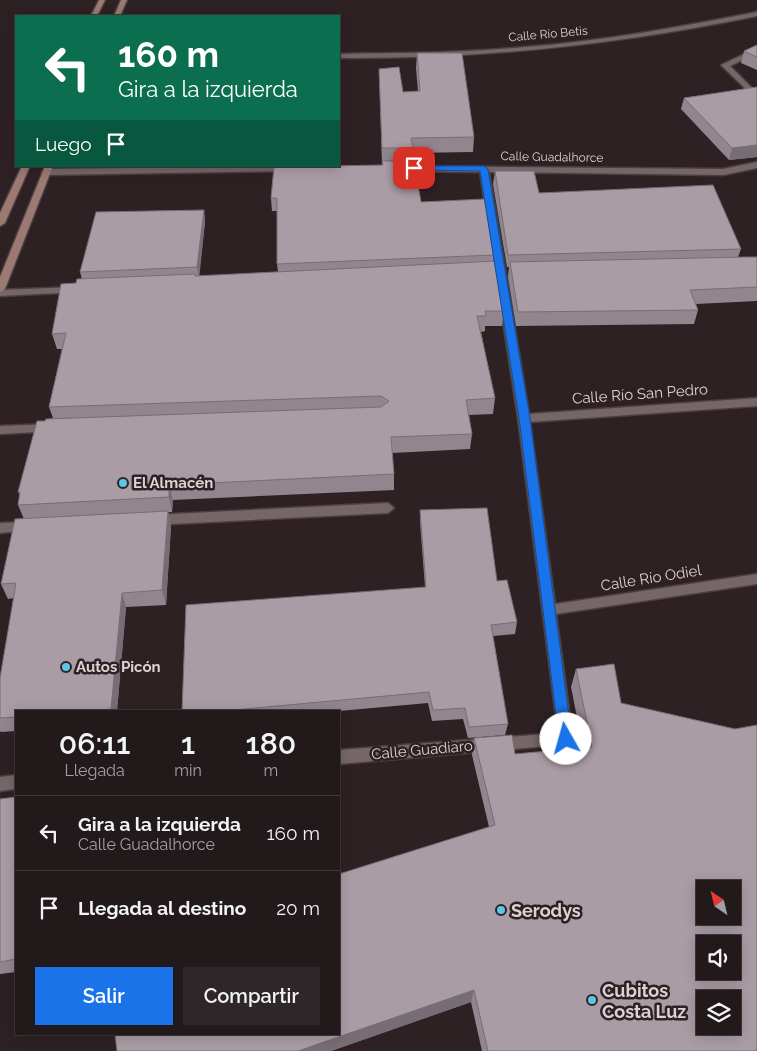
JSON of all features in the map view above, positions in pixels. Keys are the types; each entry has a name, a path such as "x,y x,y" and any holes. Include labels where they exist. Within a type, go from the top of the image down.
{"main road":[{"path":"94,15 102,0"},
{"path":"117,15 124,0"},
{"path":"0,223 26,167"},
{"path":"0,289 48,169"}],"street":[{"name":"Calle Río Betis","path":"340,56 550,48 692,28 757,14"},
{"path":"757,50 725,65 757,98"},
{"name":"Calle Guadalhorce","path":"384,168 723,172 757,165"},
{"path":"48,169 295,169"},
{"path":"484,169 524,418 549,610"},
{"path":"0,293 88,289"},
{"name":"Calle Río San Pedro","path":"524,418 757,402"},
{"path":"0,430 59,428"},
{"path":"139,521 388,508"},
{"path":"0,528 40,526"},
{"name":"Calle Río Odiel","path":"549,610 757,579"},
{"name":"Calle Guadiaro","path":"340,757 566,739 549,610"},
{"path":"0,784 15,782"}],"building":[{"path":"757,45 757,57 744,51"},
{"path":"417,53 462,53 474,137 411,138 413,148 382,148 379,69 399,67 403,92 420,91"},
{"path":"757,87 757,145 732,148 684,98"},
{"path":"382,161 414,161 421,202 485,199 494,255 277,264 277,198 271,198 274,167 383,165"},
{"path":"495,171 534,171 539,193 713,185 741,249 508,255"},
{"path":"204,210 197,267 80,272 96,212"},
{"path":"757,257 757,287 690,290 698,310 518,312 510,262"},
{"path":"496,261 504,311 485,311 486,316 477,316 495,398 466,400 472,434 391,437 394,474 169,485 169,497 18,505 20,492 18,492 37,421 45,421 46,419 381,407 389,401 381,396 49,407 66,333 52,334 61,284 76,283 77,279 195,274 195,276"},
{"path":"487,508 497,581 507,580 517,622 491,625 508,724 469,727 465,708 433,710 429,692 234,710 182,710 186,605 426,587 420,510"},
{"path":"168,511 162,590 122,593 111,709 15,710 15,717 0,718 0,678 16,583 1,584 15,519"},
{"path":"614,664 621,703 735,729 757,725 757,1051 488,1051 474,990 298,1051 117,1051 115,1035 340,1035 340,874 495,825 474,738 512,735 515,754 592,747 576,669"},
{"path":"15,797 15,959 0,962 0,799"}],"place":[{"name":"El Almacén","path":"123,483"},
{"name":"Autos Picón","path":"66,667"},
{"name":"Serodys","path":"501,910"},
{"name":"Cubitos Costa Luz","path":"592,1000"}],"route":[{"path":"414,168 484,169 524,418 566,739"}]}
